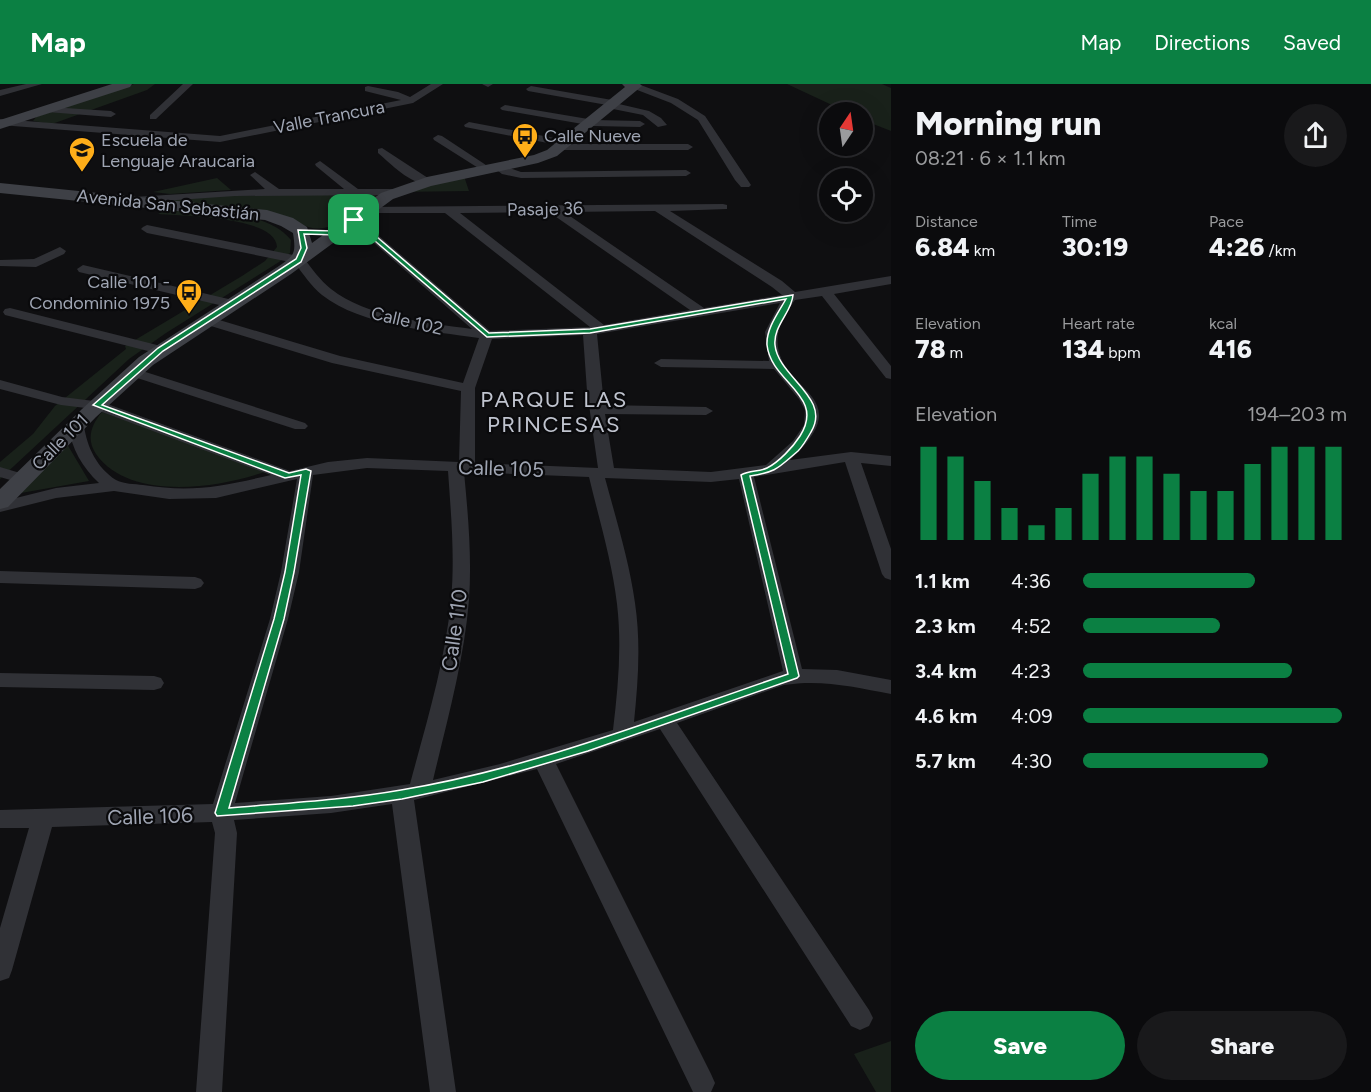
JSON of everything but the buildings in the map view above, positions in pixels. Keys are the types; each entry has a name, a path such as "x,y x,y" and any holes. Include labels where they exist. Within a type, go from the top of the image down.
{"main road":[{"path":"2,123 50,110 125,84"},
{"name":"Calle 101","path":"0,502 97,405 160,350 298,260 395,192 427,182 538,159 563,145 622,95"},
{"name":"Avenida San Sebastián","path":"0,188 267,215 287,222 301,231"},
{"path":"298,260 304,248 301,231 337,233"}],"street":[{"path":"0,93 37,84"},
{"path":"153,117 188,84"},
{"name":"Valle Trancura","path":"2,123 219,139 410,101 438,84"},
{"path":"368,89 395,94 410,101"},
{"path":"531,89 622,95 656,94 702,118 734,172 745,185"},
{"path":"622,95 656,94"},
{"path":"622,95 662,125"},
{"path":"505,108 591,123 640,124"},
{"path":"50,110 111,114"},
{"path":"469,125 563,145 688,147"},
{"path":"438,138 493,168 521,175 686,173"},
{"path":"382,151 406,170 427,182"},
{"path":"320,164 355,192"},
{"path":"255,175 274,192"},
{"path":"133,200 235,193 395,192"},
{"name":"Pasaje 36","path":"360,215 449,210 723,207"},
{"path":"658,208 777,284 791,296 771,333 771,347 778,365 805,395 812,417 805,439 770,470"},
{"path":"552,209 701,312"},
{"path":"449,210 596,330 591,368 602,472 628,622 629,659 623,734"},
{"path":"360,215 487,335"},
{"path":"147,229 298,260"},
{"path":"1,260 36,263 60,251"},
{"name":"Calle 102","path":"298,260 328,293 361,310 415,325 487,335 596,330 891,280"},
{"path":"83,269 232,304"},
{"path":"825,291 891,375"},
{"path":"10,312 160,350"},
{"path":"206,320 337,360 468,388"},
{"name":"Calle 110","path":"410,793 444,695 457,625 461,566 462,466 468,388 487,335"},
{"path":"661,363 778,365"},
{"path":"133,372 300,426"},
{"path":"0,384 61,401 97,405 297,473 292,561 279,619 221,813 226,833 209,1092"},
{"path":"597,409 706,411"},
{"path":"76,426 86,458 96,472 114,486"},
{"path":"851,457 891,574"},
{"name":"Calle 105","path":"0,507 56,493 114,486 169,494 201,494 232,490 297,473 367,463 711,477 746,475 828,459 851,457 891,461"},
{"path":"0,472 24,479"},
{"path":"746,475 794,676"},
{"path":"0,577 195,583"},
{"name":"Calle 106","path":"0,819 221,813 314,806 410,793 544,761 794,676 833,676 891,687"},
{"path":"0,680 154,683"},
{"path":"664,719 860,1018"},
{"path":"544,761 702,1083"},
{"path":"410,793 443,1092"},
{"path":"0,970 43,819"}],"shaded area":[{"path":"134,84 155,84 147,90 52,124 33,121 36,117"},
{"path":"787,84 882,84 891,88 891,131 873,124 873,102 826,102"},
{"path":"464,176 469,191 397,192"},
{"path":"217,178 231,190 170,194 153,192"},
{"path":"379,194 341,221 321,228 310,228 300,223 156,200 210,196"},
{"path":"167,209 234,214 267,222 291,240 290,253 129,359 0,479 0,462 33,434 55,406 126,349 125,346 242,276 265,261 277,247 273,237 245,223 205,217 158,214"},
{"path":"102,412 267,471 201,486 153,485 130,479 111,469 93,448 91,432"},
{"path":"67,444 89,481 21,493"},
{"path":"891,1041 891,1092 876,1092 854,1054"}],"place":[{"name":"Calle Nueve","path":"525,159"},
{"name":"Escuela de Lenguaje Araucaria","path":"82,173"},
{"name":"Calle 101 - Condominio 1975","path":"189,315"}],"district":[{"name":"PARQUE LAS PRINCESAS","path":"554,412"}],"route":[{"path":"354,220 487,335 590,331 791,296 771,333 771,347 778,365 809,402 812,409 812,425 799,446 770,470 746,475 794,676 782,678 544,761 483,777 402,795 353,802 221,813 279,619 290,572 306,471 288,476 97,405 146,360 298,260 304,248 301,231 337,233 354,220"}]}
